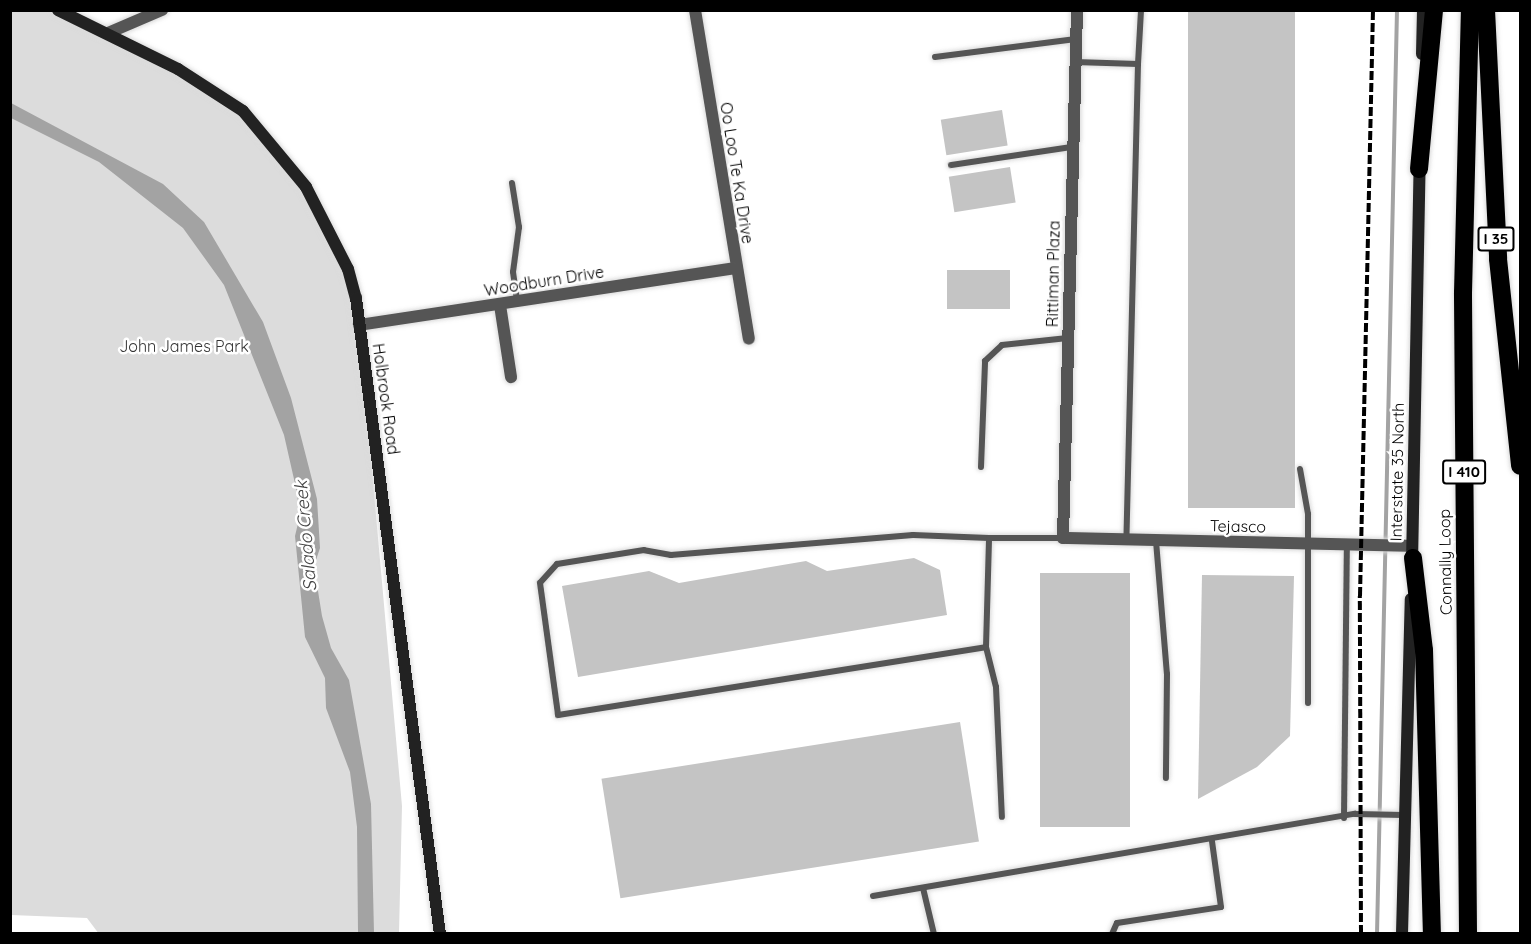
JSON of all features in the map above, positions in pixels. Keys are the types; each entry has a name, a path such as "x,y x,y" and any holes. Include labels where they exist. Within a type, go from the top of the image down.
{"highway":[{"path":"1419,169 1434,10"},
{"name":"Connally Loop","path":"1468,933 1463,292 1470,10"},
{"name":"I 35","path":"1486,10 1498,259 1521,466"},
{"path":"1412,552 1425,662 1432,933"}],"street":[{"name":"Holbrook Road","path":"57,10 108,33 216,90 243,111 281,154 323,215 348,269 359,325 440,933"},
{"path":"108,33 162,10"},
{"name":"Oo Loo Te Ka Drive","path":"695,10 735,268 749,339"},
{"name":"Rittiman Plaza","path":"1063,538 1077,10"},
{"name":"Interstate 35 North","path":"1402,933 1423,10"},
{"name":"Woodburn Drive","path":"359,325 517,303 735,268"},
{"path":"501,305 511,377"},
{"name":"Tejasco","path":"1063,538 1392,546 1412,552"}],"lane":[{"path":"1126,540 1141,10"},
{"path":"935,57 1076,39"},
{"path":"1075,62 1138,64"},
{"path":"951,165 1072,147"},
{"path":"512,183 519,227 513,272 517,303"},
{"path":"981,467 985,361 1002,345 1068,338"},
{"path":"1300,469 1308,514 1304,545 1308,703"},
{"path":"986,647 558,716 540,583 557,564 644,550 670,555 913,535 1063,538"},
{"path":"989,538 986,647 996,687 1002,817"},
{"path":"1156,541 1167,674 1167,778"},
{"path":"1344,818 1347,546"},
{"path":"873,896 1373,813 1404,815"},
{"path":"1112,933 1117,923 1221,907 1212,841"},
{"path":"923,888 934,933"}],"green space":[{"name":"John James Park","path":"10,11 55,11 227,98 294,171 334,240 359,325 402,806 399,933 99,934 87,918 11,915"}],"water":[{"name":"Salado Creek","path":"11,103 163,184 204,222 263,322 291,398 317,499 320,548 314,566 322,616 331,648 349,680 371,804 374,933 358,933 357,827 350,772 326,708 325,678 305,637 295,536 300,515 284,435 224,285 183,228 99,162 11,118"}],"building":[{"path":"1188,10 1295,10 1295,508 1188,508"},
{"path":"1002,110 1008,146 946,155 941,120"},
{"path":"1010,167 1016,203 954,212 949,177"},
{"path":"947,270 1010,270 1010,309 947,309"},
{"path":"914,558 940,570 947,615 578,677 562,586 649,571 679,583 806,561 827,571"},
{"path":"1040,573 1130,573 1130,827 1040,827"},
{"path":"1202,575 1294,576 1290,736 1257,767 1198,799"},
{"path":"960,722 979,842 620,898 601,779"}],"waterway":[{"path":"1377,934 1397,10"}],"railway":[{"path":"1361,934 1360,596 1373,10"}]}
